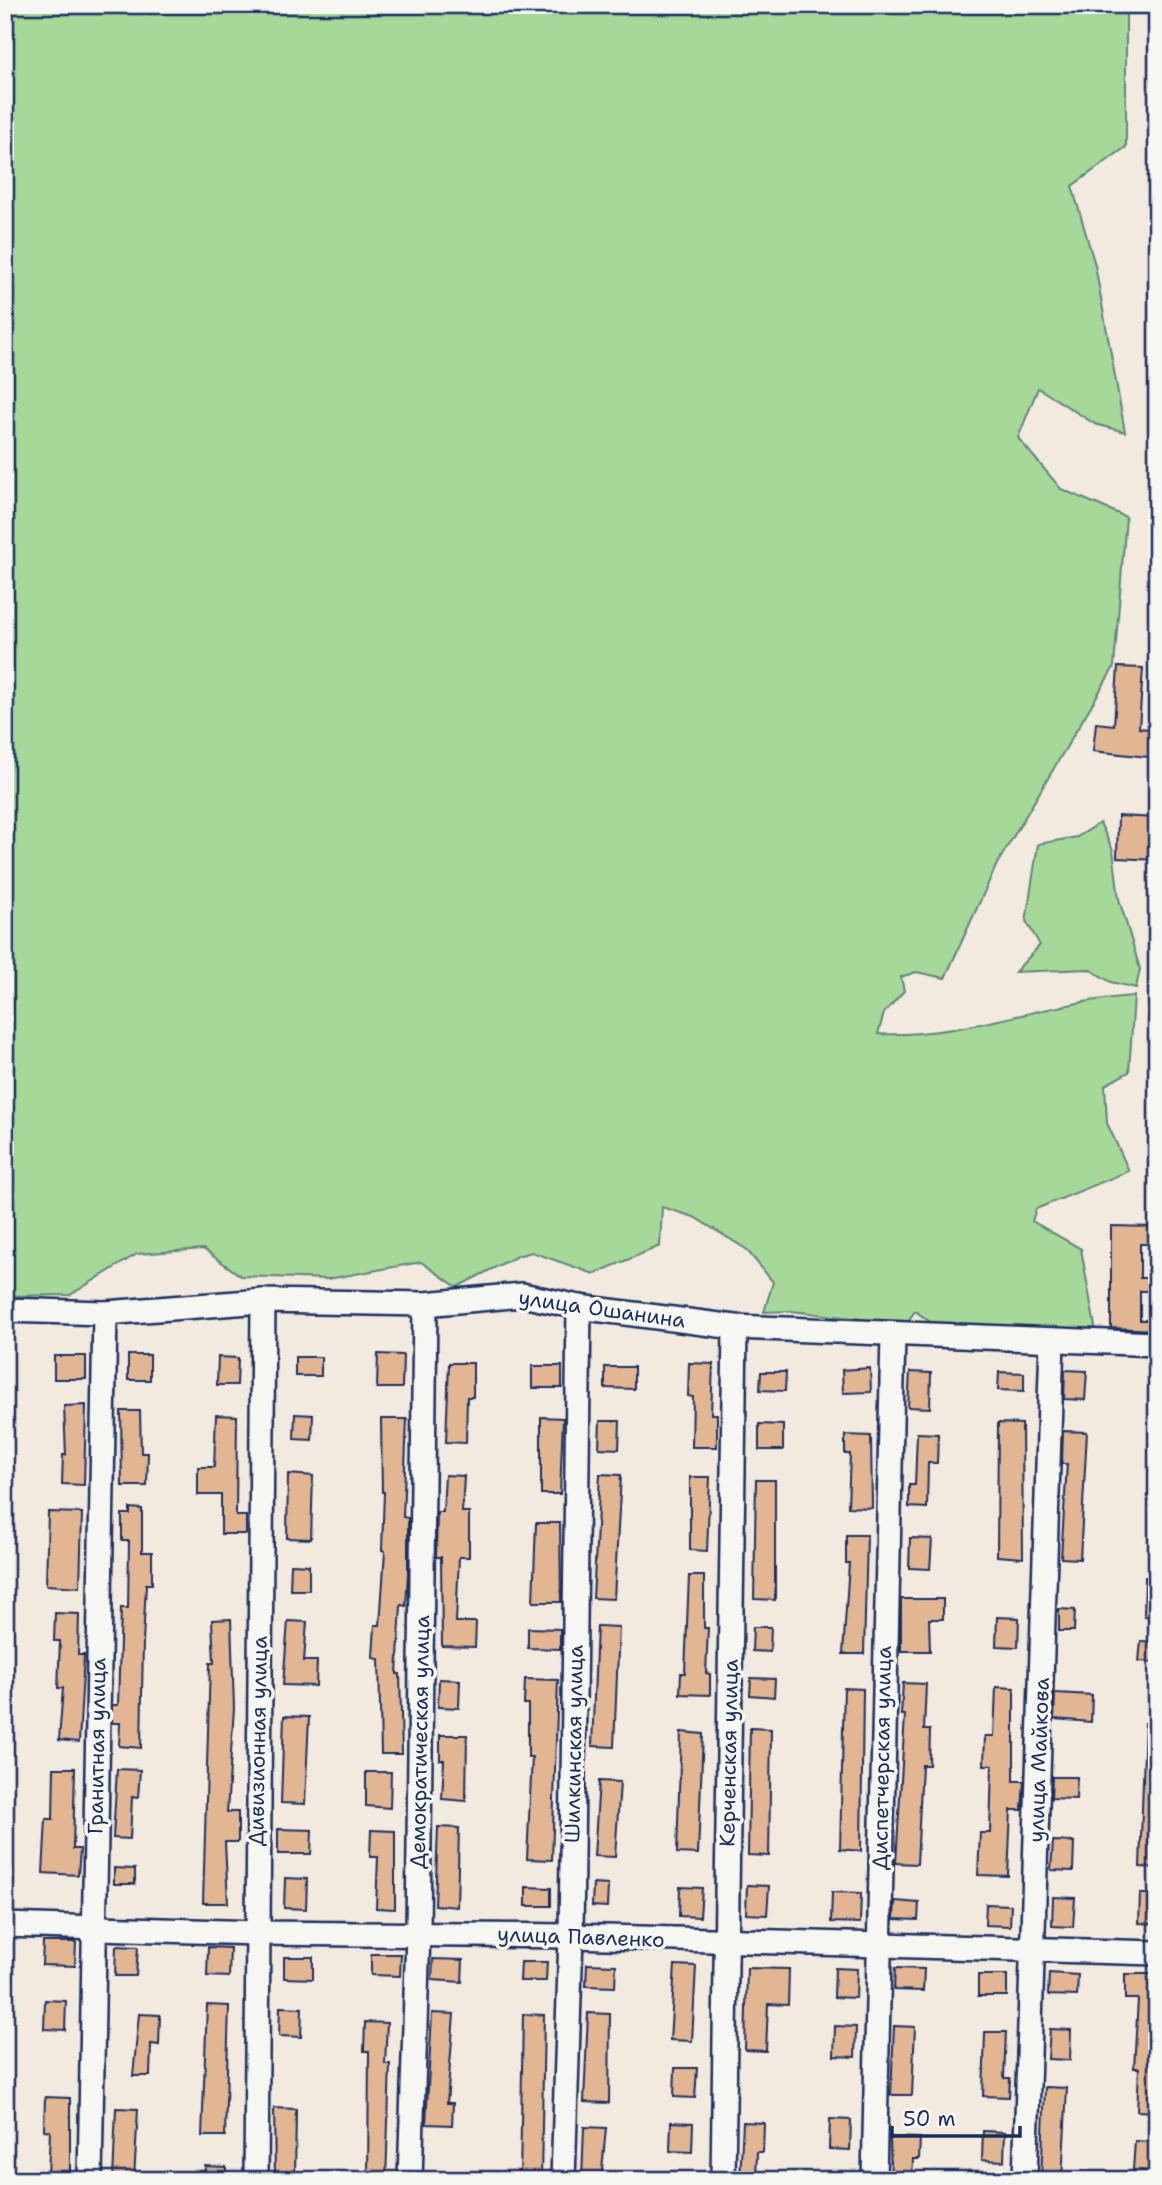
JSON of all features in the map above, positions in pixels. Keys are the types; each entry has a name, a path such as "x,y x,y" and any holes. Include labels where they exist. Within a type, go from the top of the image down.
{"street":[{"name":"улица Ошанина","path":"5,1310 105,1313 263,1301 425,1304 522,1295 579,1307 735,1327 1157,1344"},
{"name":"Дивизионная улица","path":"256,2180 263,1301"},
{"name":"Демократическая улица","path":"410,2180 418,1933 425,1304"},
{"name":"Шилкинская улица","path":"563,2180 571,1936 579,1307"},
{"name":"Гранитная улица","path":"90,2180 105,1313"},
{"name":"Керченская улица","path":"723,2180 735,1327"},
{"name":"Диспетчерская улица","path":"874,2180 877,1946 893,1335"},
{"name":"улица Майкова","path":"1025,2180 1052,1340"},
{"name":"улица Павленко","path":"5,1925 256,1933 571,1936 1157,1953"}],"green space":[{"path":"5,5 1126,5 1126,147 1072,186 1095,265 1125,432 1095,424 1038,388 1018,438 1061,489 1126,517 1114,667 997,864 945,978 916,972 901,977 904,991 884,1013 878,1034 943,1030 1102,999 1134,996 1129,1072 1105,1085 1107,1123 1129,1171 1036,1209 1032,1221 1081,1249 1096,1332 936,1326 915,1311 906,1324 791,1311 764,1312 773,1282 746,1249 694,1217 662,1207 660,1246 594,1274 532,1252 517,1256 457,1287 421,1262 328,1279 241,1276 203,1249 137,1254 70,1295 5,1296"},
{"path":"1100,823 1113,850 1119,899 1140,969 1136,988 1111,982 1089,969 1015,972 1040,945 1026,921 1038,844 1077,837"}],"building":[{"path":"1118,667 1143,668 1139,728 1157,730 1157,758 1093,751 1096,723 1114,725"},
{"path":"1118,816 1157,818 1157,860 1117,858"},
{"path":"1111,1226 1157,1227 1157,1244 1140,1244 1140,1278 1156,1278 1156,1291 1140,1291 1140,1320 1157,1320 1157,1330 1111,1328"},
{"path":"378,1354 403,1355 402,1388 377,1388"},
{"path":"128,1355 150,1355 150,1380 128,1380"},
{"path":"54,1356 86,1356 86,1379 54,1379"},
{"path":"218,1357 238,1358 237,1385 217,1385"},
{"path":"295,1357 321,1357 321,1376 295,1376"},
{"path":"449,1363 473,1363 473,1397 467,1397 466,1443 446,1442"},
{"path":"689,1363 713,1364 711,1414 717,1414 717,1447 692,1447 693,1397 688,1396"},
{"path":"532,1366 562,1366 562,1388 532,1388"},
{"path":"605,1367 634,1367 634,1389 605,1388"},
{"path":"870,1368 871,1392 843,1393 842,1370"},
{"path":"1065,1370 1087,1371 1085,1400 1064,1399"},
{"path":"761,1372 786,1372 785,1391 760,1390"},
{"path":"910,1372 931,1373 930,1408 908,1407"},
{"path":"999,1372 1024,1373 1024,1391 998,1390"},
{"path":"86,1405 84,1485 62,1484 63,1455 66,1455 64,1406"},
{"path":"121,1411 140,1411 141,1453 148,1453 147,1486 122,1486"},
{"path":"295,1414 313,1415 312,1440 294,1439"},
{"path":"216,1415 237,1416 236,1516 246,1516 246,1534 221,1534 221,1495 198,1495 198,1467 214,1467"},
{"path":"541,1417 563,1418 560,1494 541,1494"},
{"path":"381,1419 407,1419 403,1517 408,1518 408,1573 406,1606 401,1605 397,1674 400,1674 402,1754 381,1754 379,1659 373,1658 375,1625 380,1625 385,1551 382,1550 384,1492"},
{"path":"600,1421 620,1421 619,1449 599,1448"},
{"path":"998,1423 1022,1424 1023,1558 997,1556"},
{"path":"759,1424 783,1425 783,1450 759,1450"},
{"path":"1063,1431 1087,1432 1080,1559 1061,1558 1067,1464 1062,1464"},
{"path":"917,1433 938,1434 937,1463 928,1463 927,1508 909,1507 909,1485 915,1485"},
{"path":"845,1435 871,1436 872,1508 848,1507 850,1454 845,1454"},
{"path":"288,1474 313,1476 311,1539 287,1538"},
{"path":"600,1474 621,1475 614,1599 593,1598"},
{"path":"445,1475 464,1476 462,1512 469,1512 469,1557 459,1557 456,1622 476,1622 475,1647 442,1646 441,1557 436,1557 437,1512 443,1512"},
{"path":"690,1477 710,1477 707,1551 690,1550"},
{"path":"756,1480 775,1480 775,1600 754,1599"},
{"path":"130,1508 142,1509 142,1552 152,1552 152,1584 146,1584 141,1748 119,1746 120,1723 112,1723 112,1705 118,1705 121,1608 128,1608 129,1541 122,1541 122,1514 130,1514"},
{"path":"48,1512 82,1513 80,1587 46,1585"},
{"path":"536,1523 560,1523 561,1602 533,1602"},
{"path":"846,1535 867,1535 864,1654 843,1654 849,1563 846,1563"},
{"path":"910,1538 932,1539 930,1569 909,1568"},
{"path":"291,1564 309,1565 309,1590 290,1590"},
{"path":"689,1576 704,1576 704,1628 708,1628 706,1673 710,1674 710,1695 680,1694 681,1673 685,1673"},
{"path":"1145,1577 1157,1577 1157,1617 1144,1616"},
{"path":"901,1599 943,1599 943,1619 929,1619 930,1651 901,1651"},
{"path":"1059,1609 1075,1610 1074,1631 1059,1631"},
{"path":"55,1613 79,1614 78,1655 84,1655 79,1742 59,1740 63,1688 58,1688 60,1641 54,1641"},
{"path":"997,1617 1019,1618 1018,1647 996,1646"},
{"path":"231,1619 234,1708 227,1812 238,1812 238,1842 225,1842 228,1903 203,1903 210,1663 214,1663 212,1620"},
{"path":"288,1621 307,1622 304,1661 317,1661 316,1686 283,1685"},
{"path":"597,1626 619,1627 614,1747 592,1746"},
{"path":"753,1627 771,1627 770,1652 752,1651"},
{"path":"528,1628 560,1629 560,1649 528,1648"},
{"path":"1141,1641 1157,1642 1157,1662 1139,1661"},
{"path":"751,1678 775,1679 774,1697 750,1695"},
{"path":"439,1679 460,1680 459,1708 438,1707"},
{"path":"525,1679 558,1680 552,1860 527,1859 532,1757 528,1757"},
{"path":"903,1683 926,1684 924,1730 930,1730 929,1765 922,1765 917,1864 896,1863 905,1715 901,1715"},
{"path":"996,1687 1014,1688 1014,1781 1024,1781 1022,1810 1011,1810 1008,1876 978,1875 980,1833 990,1833 992,1765 984,1765 985,1736 994,1736"},
{"path":"844,1688 863,1689 861,1851 840,1849"},
{"path":"1055,1693 1092,1695 1091,1722 1054,1719"},
{"path":"284,1716 309,1717 305,1804 281,1803"},
{"path":"1145,1723 1157,1723 1157,1868 1140,1867"},
{"path":"750,1728 771,1729 769,1856 748,1855"},
{"path":"681,1732 703,1734 698,1854 677,1853"},
{"path":"440,1735 467,1735 466,1801 442,1799 444,1760 440,1760"},
{"path":"54,1768 75,1768 73,1849 80,1849 78,1875 43,1873 46,1819 53,1819"},
{"path":"117,1769 140,1770 138,1798 132,1797 130,1839 113,1838"},
{"path":"366,1772 391,1772 390,1808 366,1806"},
{"path":"1052,1777 1077,1777 1076,1799 1051,1798"},
{"path":"599,1781 620,1782 615,1857 594,1856"},
{"path":"438,1827 459,1828 457,1907 435,1905"},
{"path":"278,1829 312,1830 311,1854 278,1854"},
{"path":"371,1830 395,1831 395,1909 376,1908 378,1857 370,1857"},
{"path":"1053,1841 1074,1842 1073,1871 1051,1870"},
{"path":"114,1868 135,1869 135,1884 114,1884"},
{"path":"285,1878 307,1879 306,1909 284,1908"},
{"path":"593,1884 608,1885 607,1907 592,1906"},
{"path":"747,1885 769,1886 767,1915 746,1914"},
{"path":"526,1887 551,1888 551,1906 526,1906"},
{"path":"680,1887 702,1888 700,1917 679,1916"},
{"path":"832,1892 861,1893 860,1923 831,1922"},
{"path":"1140,1894 1157,1894 1157,1924 1139,1923"},
{"path":"1053,1897 1075,1898 1073,1927 1052,1926"},
{"path":"895,1901 919,1903 918,1920 894,1919"},
{"path":"986,1904 1011,1905 1010,1926 985,1925"},
{"path":"43,1942 76,1942 75,1966 42,1965"},
{"path":"116,1946 138,1947 136,1976 115,1976"},
{"path":"208,1947 230,1948 229,1977 207,1976"},
{"path":"371,1954 401,1954 400,1976 371,1975"},
{"path":"284,1957 313,1957 313,1979 284,1978"},
{"path":"433,1959 463,1960 462,1982 432,1980"},
{"path":"521,1962 547,1962 546,1981 520,1981"},
{"path":"587,1964 616,1965 615,1987 586,1986"},
{"path":"675,1965 696,1966 692,2041 670,2040"},
{"path":"747,1968 789,1969 788,2005 768,2004 766,2051 745,2050"},
{"path":"835,1968 857,1969 856,1998 834,1997"},
{"path":"895,1968 924,1969 923,1991 894,1990"},
{"path":"1049,1973 1078,1975 1077,1996 1048,1995"},
{"path":"1125,1974 1157,1974 1157,2112 1137,2111 1139,2068 1134,2068 1138,1999 1125,1999"},
{"path":"978,1975 1007,1975 1007,1996 978,1996"},
{"path":"45,2000 66,2001 65,2030 44,2029"},
{"path":"207,2005 229,2006 225,2136 202,2136"},
{"path":"280,2007 302,2008 301,2037 279,2036"},
{"path":"432,2013 454,2014 447,2103 453,2103 452,2125 426,2124"},
{"path":"588,2013 610,2014 609,2103 584,2102"},
{"path":"139,2014 160,2015 159,2045 151,2044 150,2076 133,2076"},
{"path":"523,2014 544,2015 541,2180 520,2180"},
{"path":"365,2022 387,2023 385,2064 390,2064 386,2180 368,2180 369,2051 364,2051"},
{"path":"835,2026 856,2027 855,2057 834,2056"},
{"path":"894,2026 915,2027 912,2095 891,2095"},
{"path":"1050,2029 1071,2030 1070,2060 1048,2059"},
{"path":"985,2032 1006,2032 1004,2078 1010,2078 1009,2097 983,2096"},
{"path":"675,2068 697,2068 695,2098 674,2097"},
{"path":"1045,2087 1067,2088 1062,2180 1041,2180"},
{"path":"45,2097 70,2098 70,2177 48,2176 50,2131 44,2130"},
{"path":"116,2108 138,2109 134,2180 113,2180"},
{"path":"274,2108 296,2109 295,2180 275,2180"},
{"path":"830,2119 851,2120 850,2150 829,2149"},
{"path":"671,2122 693,2123 692,2152 670,2151"},
{"path":"743,2122 764,2123 763,2152 757,2152 756,2180 740,2180"},
{"path":"584,2127 606,2128 601,2180 582,2180"},
{"path":"983,2131 1005,2132 1004,2161 982,2160"},
{"path":"890,2137 920,2138 919,2159 913,2159 912,2180 891,2180"},
{"path":"1135,2141 1156,2142 1155,2171 1133,2170"},
{"path":"205,2166 226,2167 226,2180 204,2180"}]}
